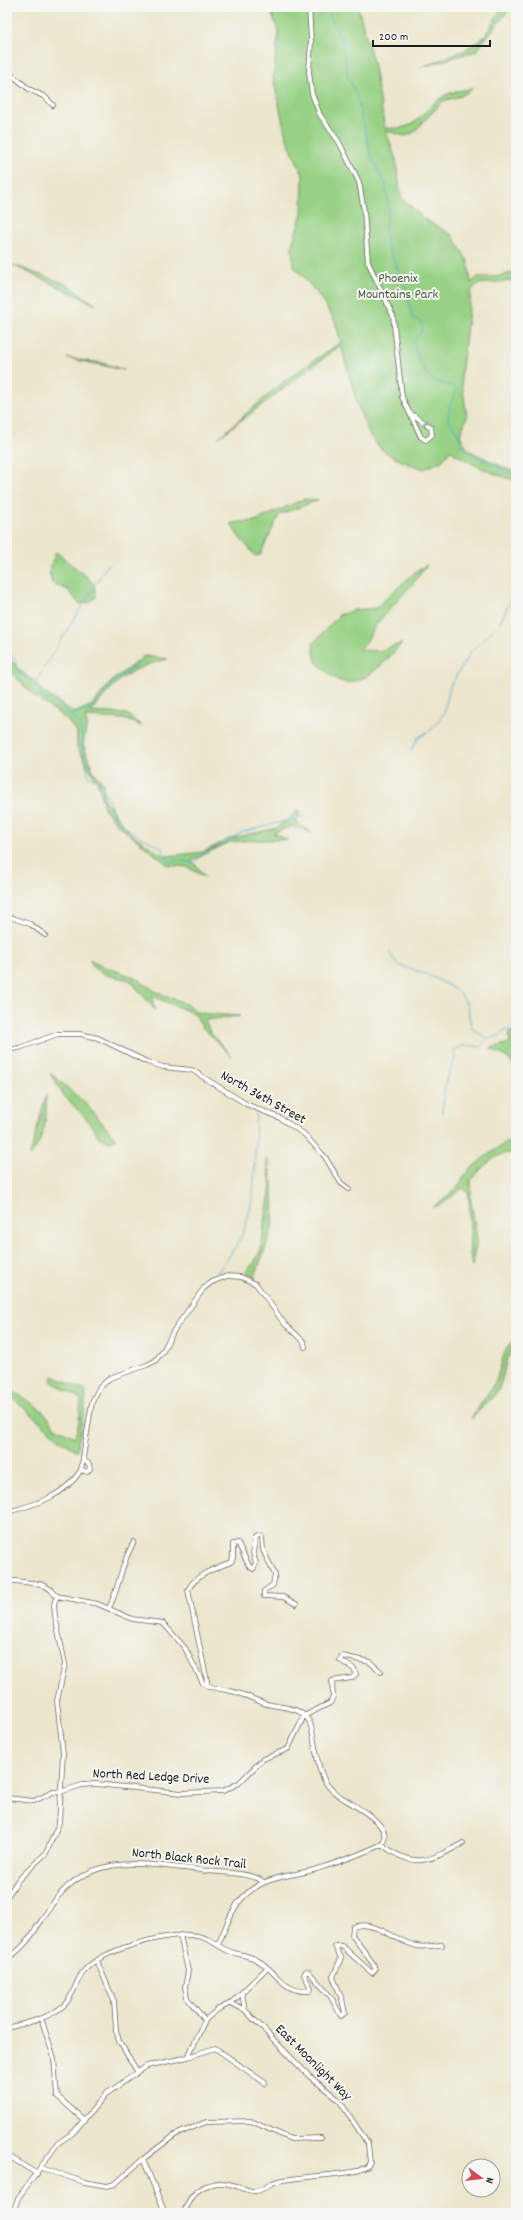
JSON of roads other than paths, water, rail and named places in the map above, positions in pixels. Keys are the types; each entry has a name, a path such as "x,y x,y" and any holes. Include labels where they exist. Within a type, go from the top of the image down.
{"street":[{"path":"309,7 311,41 309,72 313,97 320,115 339,142 357,176 364,211 368,262 394,316 402,397 421,437 426,440 429,439 432,435 431,427 410,413"},
{"path":"7,71 28,89 45,97 53,105"},
{"path":"7,916 30,924 45,935"},
{"name":"North 36th Street","path":"7,1050 19,1048 58,1034 85,1035 98,1038 147,1062 163,1067 192,1070 246,1104 280,1118 304,1134 325,1157 341,1183 349,1189"},
{"path":"7,1512 35,1505 51,1497 76,1478 81,1470 92,1402 99,1388 110,1378 148,1365 155,1361 163,1351 174,1330 204,1288 212,1282 227,1276 235,1276 256,1284 284,1323 304,1342 305,1347"},
{"path":"81,1470 87,1472 90,1469 89,1464 83,1460"},
{"path":"208,1686 188,1590 199,1578 215,1568 231,1562 233,1558 233,1544 238,1543 249,1566 253,1569 256,1563 253,1553 255,1538 259,1536 262,1537 263,1550 275,1575 272,1585 264,1592 264,1596 283,1597 296,1604"},
{"path":"109,1608 119,1583 126,1555 134,1542"},
{"path":"7,1580 40,1584 50,1589 57,1596 94,1602 132,1619 157,1621 166,1625 185,1648 203,1683 214,1689 238,1693 264,1703 291,1707 304,1716 310,1723 323,1775 330,1788 362,1809 385,1833 385,1839 382,1844 326,1866 277,1877 262,1882 238,1904 218,1944"},
{"path":"7,1897 18,1880 39,1862 53,1839 60,1816 60,1792 64,1753 57,1701 65,1664 55,1616 54,1604 57,1596"},
{"path":"304,1716 330,1703 333,1697 332,1680 349,1680 356,1674 354,1669 340,1660 342,1656 370,1662 381,1672"},
{"name":"North Red Ledge Drive","path":"7,1798 34,1800 53,1792 60,1792 82,1785 96,1784 182,1793 223,1791 243,1780 263,1759 288,1749 304,1716"},
{"path":"382,1844 392,1853 410,1860 423,1861 438,1857 463,1843"},
{"name":"North Black Rock Trail","path":"7,1959 29,1941 51,1906 61,1894 83,1876 101,1868 122,1863 137,1863 240,1875 257,1878 262,1882"},
{"path":"7,2028 41,2018 67,2002 83,1972 97,1961 147,1940 180,1935 201,1936 218,1944 226,1950 257,1960 287,1987 310,1991 311,1988 305,1978 304,1973 306,1971 311,1973 331,1997 341,2016 345,2013 344,2007 333,1977 341,1958 335,1946 342,1946 372,1973 375,1970 374,1965 352,1935 353,1926 372,1926 400,1941 416,1946 427,1947 442,1945"},
{"path":"180,1935 188,1971 185,1987 187,1998 205,2020"},
{"path":"97,1961 114,2001 118,2041 137,2071"},
{"path":"188,2056 205,2020 217,2010 232,2003 267,1968"},
{"path":"242,1994 245,2010"},
{"name":"East Moonlight Way","path":"184,2213 188,2201 194,2193 214,2184 227,2183 250,2191 258,2191 276,2181 357,2171 367,2167 370,2162 368,2144 339,2100 309,2076 245,2010 232,2003"},
{"path":"41,2018 54,2058 57,2096 84,2120"},
{"path":"13,2213 18,2198 37,2174 58,2143 73,2133 106,2094 137,2071 153,2064 215,2048 265,2083"},
{"path":"41,2168 84,2182 107,2186 118,2183 143,2159 175,2135 206,2122 247,2120 291,2139 320,2138"},
{"path":"7,2154 37,2174"},
{"path":"143,2159 165,2213"}],"waterway":[{"path":"326,7 342,42 348,78 356,94 372,158 386,185 389,210 385,227 386,243 405,285 413,318 422,322 422,331 413,343 419,360 422,367 430,377 443,384 453,386 456,389 450,406 448,420 460,437 461,445 466,450 480,458 516,475"},
{"path":"36,681 108,564"},
{"path":"411,751 418,738 432,729 444,713 450,686 470,653 499,624 516,590"},
{"path":"7,653 13,657 20,675 36,681 42,697 61,705 70,715 92,709 115,680 143,660"},
{"path":"70,715 81,724 82,745 88,775 102,784 116,820 140,837 161,847 169,862 180,860 192,863 210,850 243,832 305,816"},
{"path":"389,952 398,965 436,979 454,989 466,1003 471,1028 488,1039 501,1035 505,1029 516,1033"},
{"path":"442,1112 446,1080 455,1059 454,1050 465,1045 481,1047 487,1040"},
{"path":"213,1279 239,1241 249,1213 255,1170 256,1111"}],"park label":[{"name":"Phoenix Mountains Park","path":"398,288"}]}
